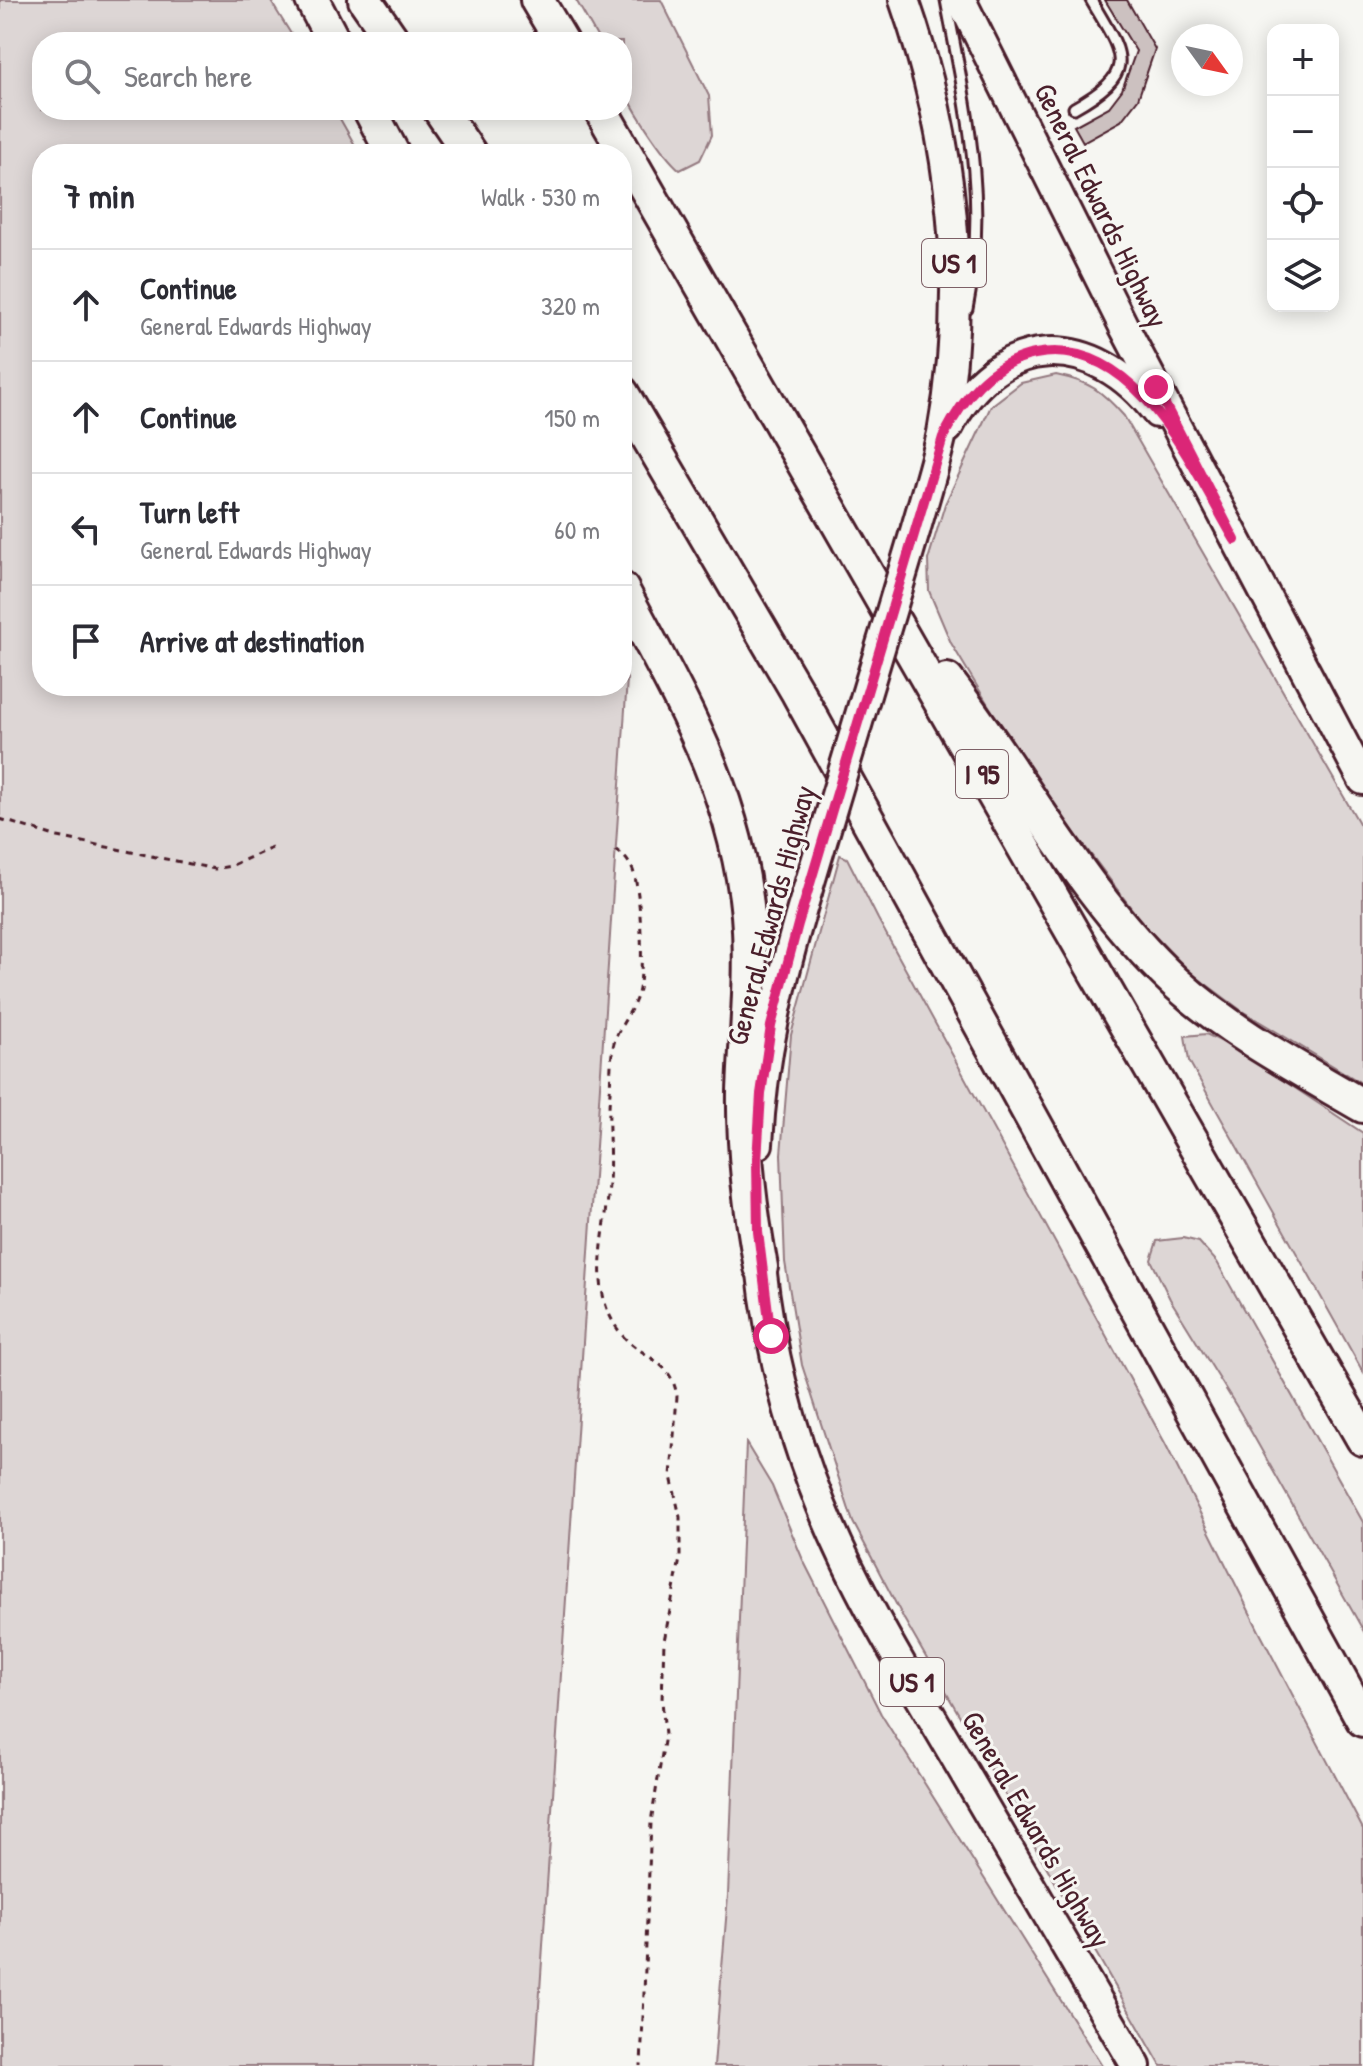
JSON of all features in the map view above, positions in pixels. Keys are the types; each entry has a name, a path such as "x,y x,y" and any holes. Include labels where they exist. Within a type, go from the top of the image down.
{"highway":[{"path":"312,0 329,32"},
{"path":"365,0 387,32"},
{"path":"537,0 556,32"},
{"path":"375,120 388,144"},
{"path":"447,120 463,144"},
{"name":"I 95","path":"607,120 620,144"},
{"name":"I 95","path":"632,164 1363,1439"},
{"path":"632,409 814,721 1363,1720"},
{"path":"874,586 980,723 1100,895 1154,961 1233,1028 1363,1106"},
{"path":"632,608 705,750 724,797 739,855 749,935 745,1144 761,1267"}],"main road":[{"name":"General Edwards Highway","path":"904,0 932,91 949,192 955,291 952,362 938,450 780,989 764,1070 757,1161 761,1267 771,1336 786,1403 807,1471 835,1538 881,1629 1136,2066"},
{"name":"General Edwards Highway","path":"961,0 1123,325 1363,780"},
{"path":"938,450 961,405 995,371 1013,360 1033,354 1066,353 1087,357 1116,371 1148,402 1184,454 1235,540"}],"lane":[{"path":"946,0 971,135 977,194 971,288 952,362"},
{"path":"1074,108 1108,86 1120,62 1119,48 1091,0"}],"path":[{"path":"0,819 58,837 215,869 272,848"},
{"path":"616,850 633,870 641,967 635,1005 614,1044 607,1126 610,1182 600,1270 603,1296 619,1332 672,1376 677,1396 671,1476 680,1517 680,1559 664,1641 662,1700 665,1735 651,1822 641,2066"}],"shaded area":[{"path":"0,0 270,0 290,32 32,32 32,120 341,120 354,144 32,144 32,696 626,696 535,2066 0,2066"},
{"path":"576,0 661,0 709,96 712,135 700,160 680,170 637,114 632,104 632,32 594,32"},
{"path":"1056,375 1094,388 1124,416 1363,830 1363,1084 1242,1011 1191,973 1144,925 1010,741 951,643 929,591 928,560 945,504 991,406 1021,383"},
{"path":"840,855 847,858 1165,1443 1363,1829 1363,2066 1161,2066 904,1619 853,1522 802,1365 785,1262 781,1154 791,1035"},
{"path":"1206,1034 1233,1047 1363,1133 1363,1372 1189,1061 1185,1036"},
{"path":"1183,1238 1199,1242 1217,1262 1363,1522 1363,1630 1240,1412 1170,1299 1151,1260 1157,1241"},
{"path":"746,1443 772,1486 803,1560 881,1714 1102,2066 714,2066 728,1895"}],"building":[{"path":"1105,0 1127,0 1155,49 1138,99 1121,121 1083,142 1074,126 1109,107 1122,90 1136,51"}],"route":[{"path":"771,1336 761,1267 757,1197 761,1094 771,1026 798,924 943,437 954,415 977,386 1013,360 1045,353 1087,357 1116,371 1148,402 1184,454 1235,540 1156,387"}]}
